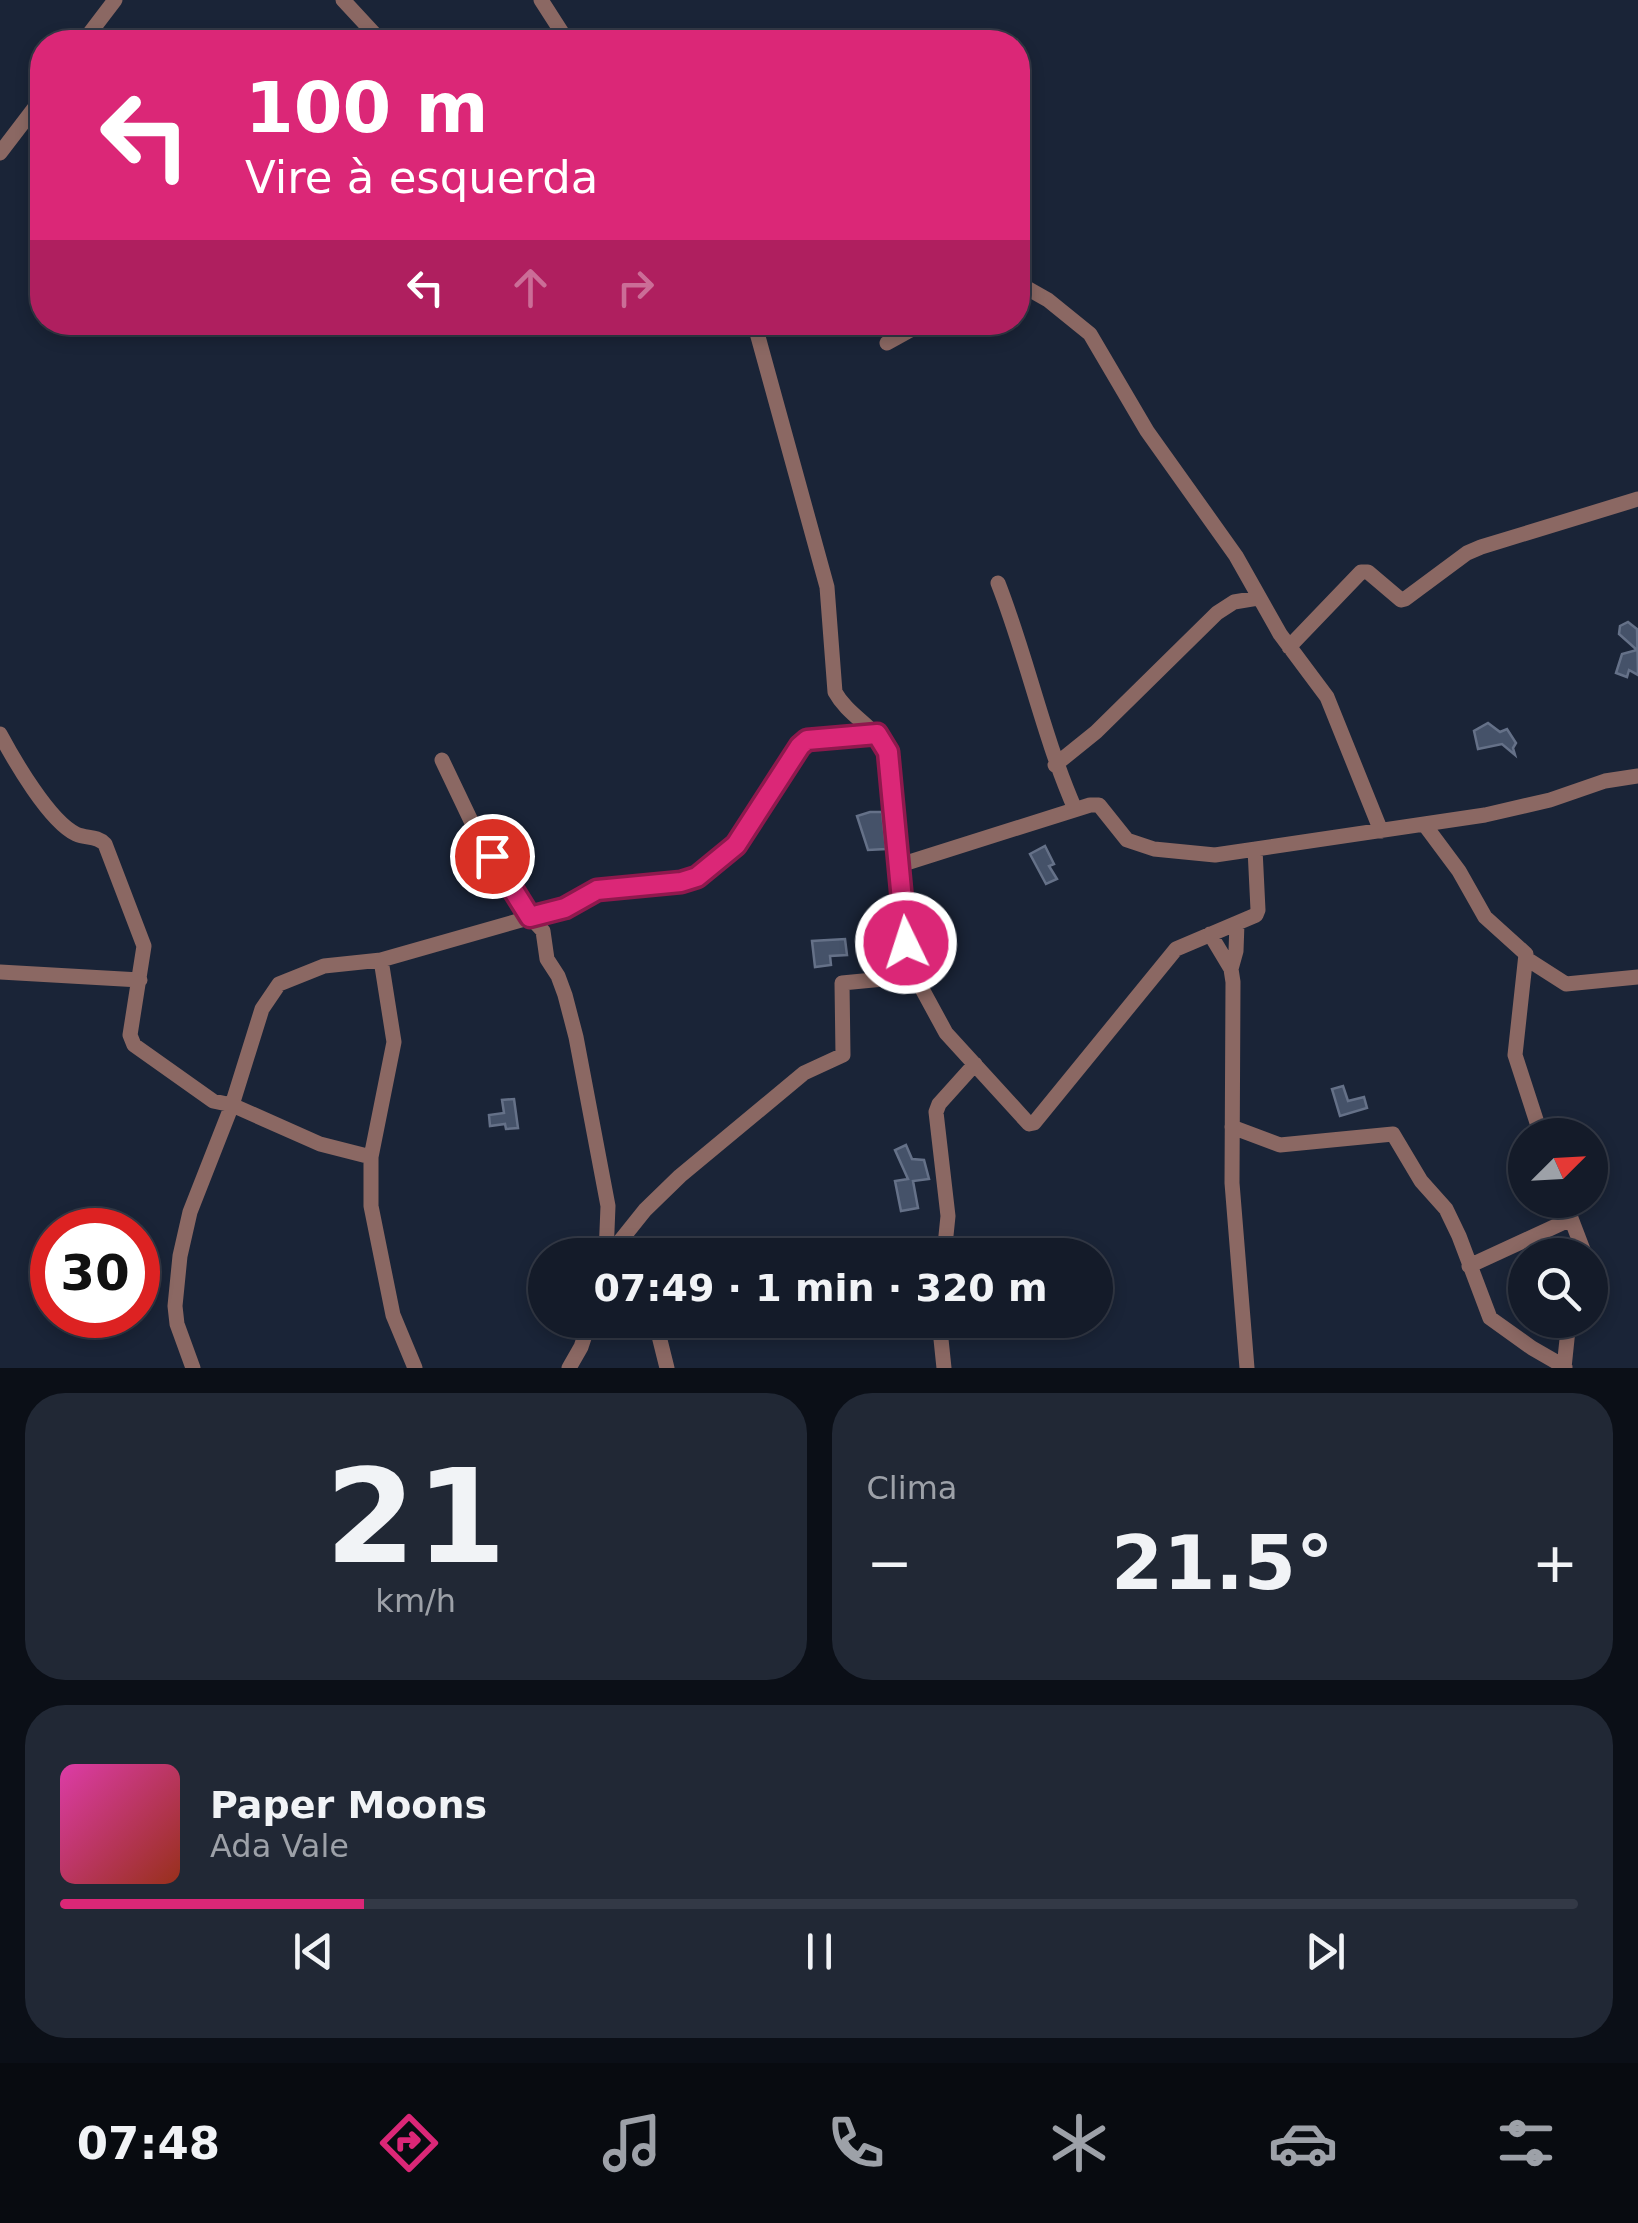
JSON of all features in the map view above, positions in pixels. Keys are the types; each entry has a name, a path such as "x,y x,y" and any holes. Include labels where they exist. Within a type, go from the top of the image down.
{"street":[{"path":"91,30 115,0"},
{"path":"343,0 371,30"},
{"path":"541,0 560,30"},
{"path":"0,153 30,114"},
{"path":"1030,290 1090,334 1147,431 1236,556 1289,647 1327,698 1381,831"},
{"path":"758,335 827,587 835,692 842,704 877,734 888,752 906,943 916,976 946,1032 1032,1124 1176,949 1256,915 1254,849"},
{"path":"888,342 901,335"},
{"path":"1289,647 1361,572 1368,572 1401,600 1405,599 1481,546 1638,500"},
{"path":"998,582 1018,634 1056,765 1075,809"},
{"path":"1056,765 1096,732 1217,613 1234,602 1258,598"},
{"path":"0,734 4,750 56,816 76,834 100,839 104,844 142,935 144,958 130,1035 134,1045 213,1100 320,1144 371,1157"},
{"path":"608,1238 608,1206 576,1037 558,976 547,960 543,931 548,918 597,890 697,877 736,845 807,740 877,734"},
{"path":"442,760 473,825 530,917 543,931"},
{"path":"900,865 1098,805 1120,835 1154,849 1194,855 1381,831 1526,806 1605,781 1638,776"},
{"path":"1424,824 1485,917 1524,950 1527,959 1515,1055 1535,1118"},
{"path":"193,1368 177,1324 180,1256 190,1212 232,1105 262,1009 279,984 324,966 381,960 565,908"},
{"path":"1236,924 1231,969 1234,1221 1247,1368"},
{"path":"1210,934 1231,969"},
{"path":"1527,959 1566,984 1638,977"},
{"path":"381,960 394,1042 371,1157 372,1206 393,1315 415,1368"},
{"path":"0,972 140,980"},
{"path":"622,1238 680,1176 804,1073 843,1056 842,983 916,976"},
{"path":"946,1238 948,1216 936,1112 975,1064"},
{"path":"1232,1126 1280,1145 1393,1134 1421,1181 1446,1209 1490,1318 1564,1367 1567,1338"},
{"path":"1470,1266 1571,1219 1578,1238"},
{"path":"569,1368 585,1338"},
{"path":"659,1338 668,1368"},
{"path":"941,1338 944,1368"}],"building":[{"path":"1628,622 1637,629 1638,675 1629,670 1627,677 1616,673 1622,654 1637,650 1619,634 1620,626"},
{"path":"1488,723 1500,732 1507,729 1516,743 1515,755 1502,744 1478,749 1474,731"},
{"path":"882,812 886,849 868,850 857,816"},
{"path":"1045,846 1054,864 1049,866 1057,879 1046,884 1030,854"},
{"path":"845,939 847,955 830,956 831,965 815,967 812,941"},
{"path":"1343,1086 1348,1101 1364,1097 1367,1108 1340,1116 1332,1089"},
{"path":"514,1099 518,1128 506,1129 505,1124 490,1126 489,1115 504,1113 502,1100"},
{"path":"906,1145 912,1159 924,1160 929,1179 913,1181 918,1208 901,1211 895,1181 908,1179 895,1150"}],"route":[{"path":"492,856 530,917 565,908 597,890 697,877 736,845 807,740 877,734 888,752 906,943"}]}
